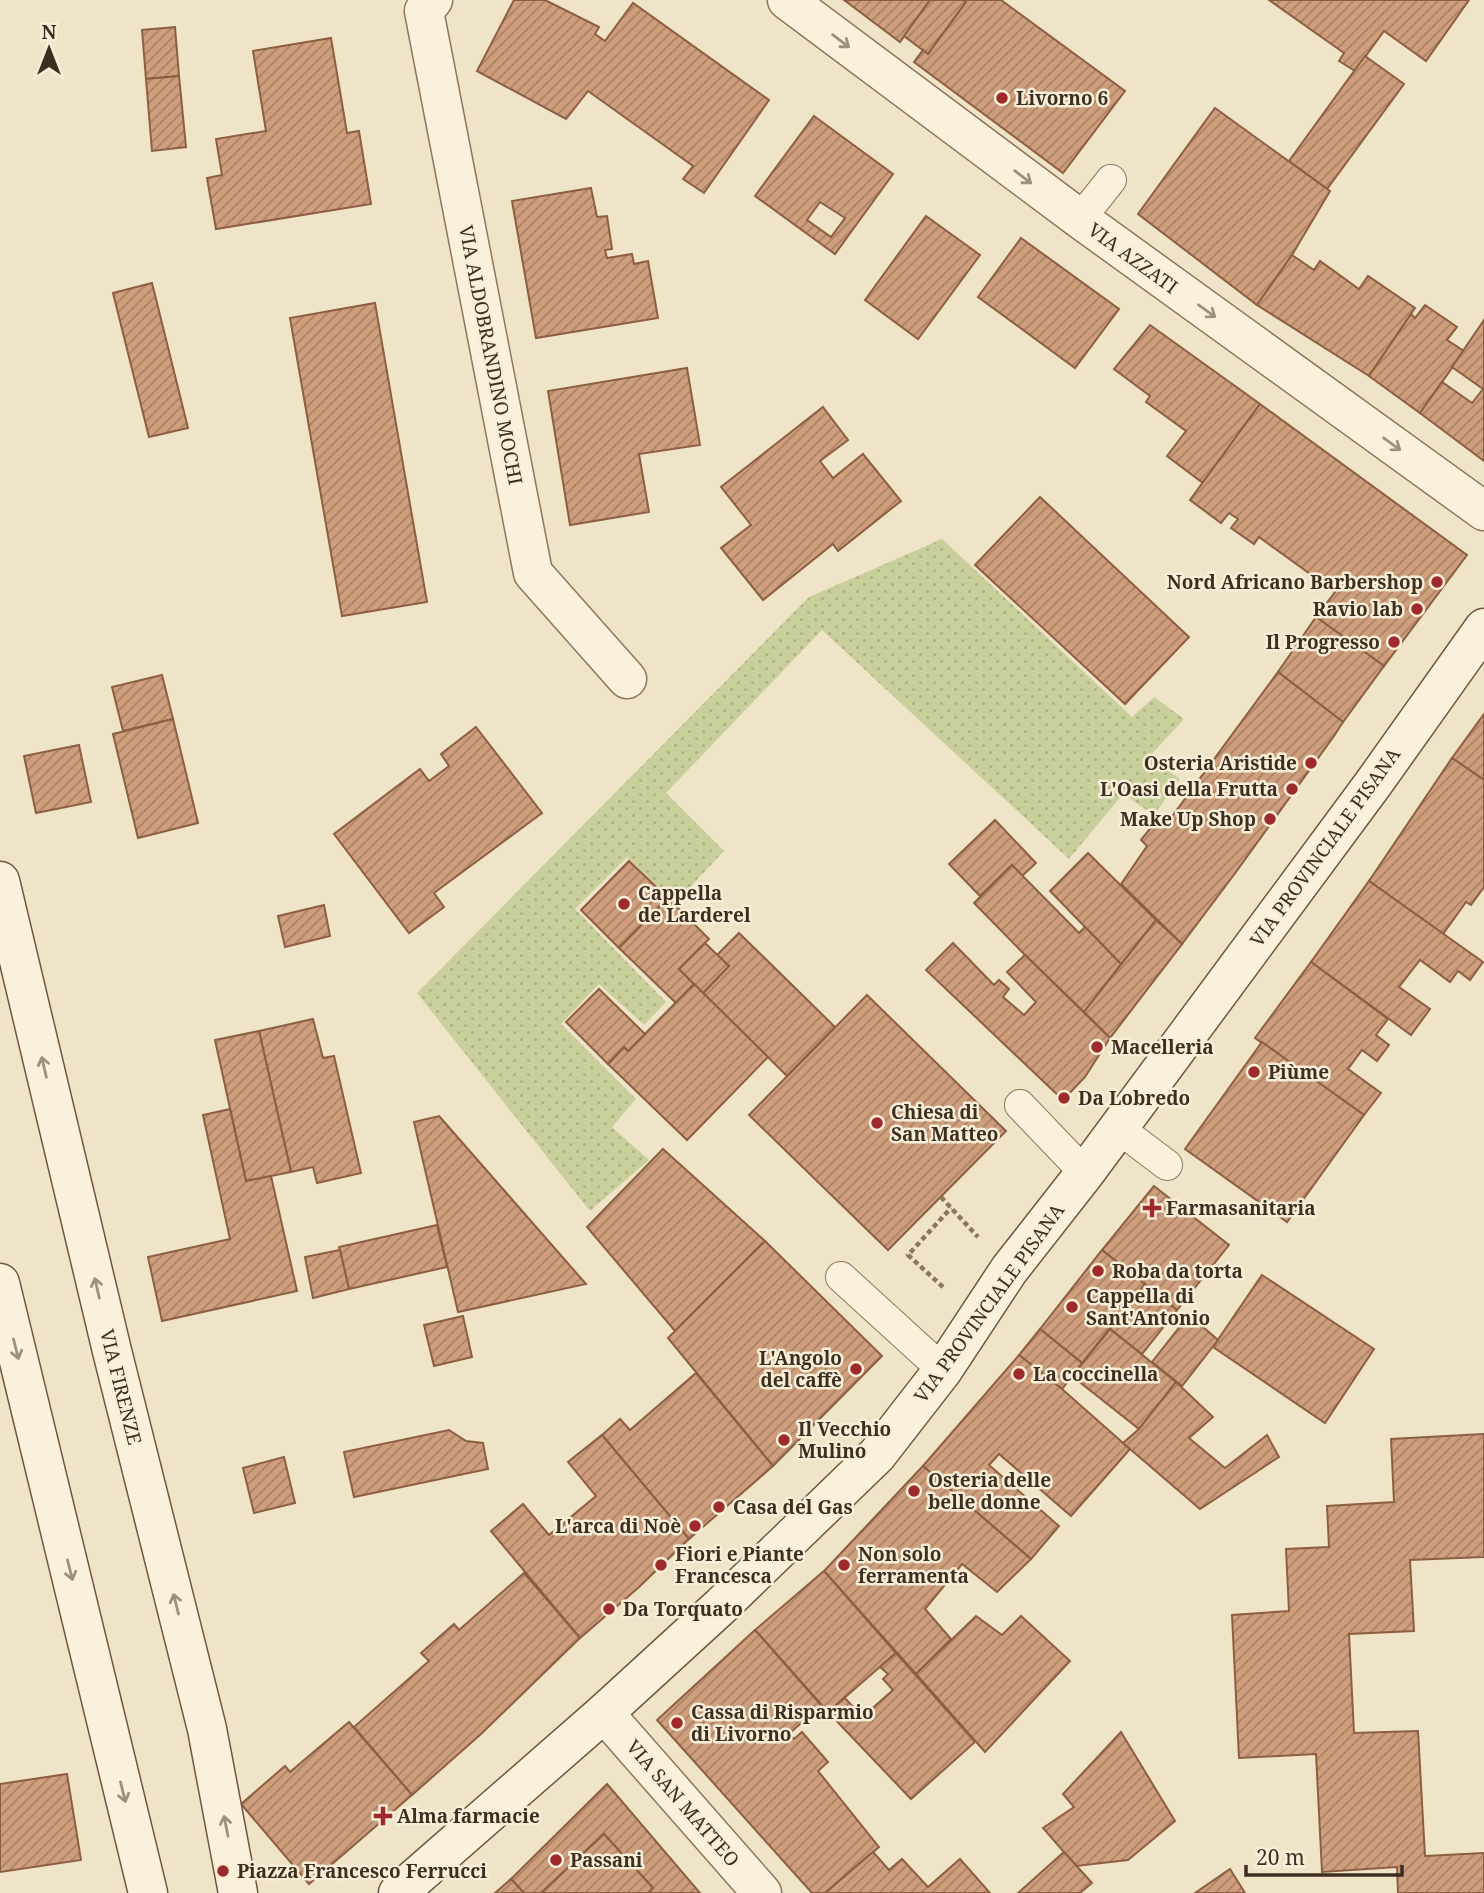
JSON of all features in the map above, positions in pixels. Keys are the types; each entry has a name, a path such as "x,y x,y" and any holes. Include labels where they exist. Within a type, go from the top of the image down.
{"street":[{"name":"VIA ALDOBRANDINO MOCHI","path":"433,0 424,10 533,573 627,679"},
{"name":"VIA AZZATI","path":"787,0 1080,219 1484,511"},
{"name":"VIA PROVINCIALE PISANA","path":"398,1893 604,1713 721,1606 877,1455 943,1370 1009,1270 1118,1128 1373,784 1484,628"},
{"name":"VIA FIRENZE","path":"0,881 111,1351 207,1729 239,1893"},
{"path":"0,1283 148,1893"},
{"name":"VIA SAN MATTEO","path":"604,1713 762,1893"}],"lane":[{"path":"1080,219 1111,180"},
{"path":"1020,1105 1085,1172"},
{"path":"1118,1128 1167,1165"},
{"path":"841,1277 943,1370"}],"path":[{"path":"941,1197 972,1231"},
{"path":"948,1292 908,1255 951,1208"}],"green space":[{"path":"942,539 1132,717 1154,697 1184,719 1149,757 1180,779 1154,815 1123,794 1069,859 822,630 666,793 724,851 675,903 627,857 575,909 666,1002 644,1025 599,984 561,1024 636,1099 612,1127 649,1160 590,1211 417,993 809,597"}],"building":[{"path":"514,0 545,0 599,27 595,34 605,41 633,3 769,100 704,193 683,179 693,166 588,91 566,119 477,71"},
{"path":"844,0 930,0 900,42"},
{"path":"930,0 966,2 928,54 904,36"},
{"path":"964,0 1001,0 1125,91 1063,173 914,62 923,50 928,54 966,2"},
{"path":"1269,0 1469,0 1426,61 1384,31 1355,71 1339,61 1344,53"},
{"path":"175,27 179,76 146,79 142,30"},
{"path":"331,38 347,133 359,131 371,204 216,229 207,178 222,175 216,139 266,131 253,51"},
{"path":"1365,56 1404,84 1327,189 1289,161"},
{"path":"179,76 186,147 152,151 146,79"},
{"path":"1215,108 1330,191 1292,255 1257,305 1138,214"},
{"path":"814,116 893,174 835,254 755,196","holes":["820,202 845,218 831,237 807,220"]},
{"path":"591,188 597,217 607,216 612,249 605,250 607,258 632,254 634,264 648,261 658,318 536,338 512,201"},
{"path":"926,216 980,255 918,339 865,300"},
{"path":"1021,238 1119,309 1075,368 978,297"},
{"path":"1292,255 1314,270 1320,261 1359,289 1368,276 1415,308 1369,376 1257,305"},
{"path":"152,283 188,428 149,437 113,293"},
{"path":"375,303 427,602 342,616 290,318"},
{"path":"1425,305 1457,327 1447,340 1464,351 1420,413 1369,376 1411,314 1415,318"},
{"path":"1484,320 1484,461 1420,413 1442,382 1472,403 1483,389 1452,367"},
{"path":"1150,325 1260,404 1203,483 1167,456 1186,431 1146,402 1150,396 1114,369"},
{"path":"687,368 700,445 639,454 649,512 570,525 548,391"},
{"path":"1260,404 1467,555 1384,666 1316,617 1335,592 1259,537 1254,544 1231,528 1238,519 1229,513 1221,523 1190,500"},
{"path":"823,407 848,440 820,461 833,478 863,454 901,501 838,551 833,544 763,600 721,548 751,525 721,487"},
{"path":"1040,497 1189,637 1125,704 975,565"},
{"path":"1316,617 1384,666 1343,722 1278,672"},
{"path":"1278,672 1343,722 1182,944 1121,884 1147,846 1141,840 1157,820 1165,826"},
{"path":"162,675 173,719 123,731 112,687"},
{"path":"1484,714 1484,780 1452,758"},
{"path":"173,719 198,823 138,838 113,734"},
{"path":"476,727 542,813 434,893 444,907 409,933 334,834 420,769 429,781 449,766 441,754"},
{"path":"79,745 91,802 36,813 24,756"},
{"path":"1452,758 1484,780 1484,887 1471,905 1466,902 1443,934 1369,881"},
{"path":"995,820 1036,863 1022,876 1012,865 980,896 949,864"},
{"path":"1088,853 1156,920 1121,964 1050,891"},
{"name":"Cappella de Larderel","path":"629,861 668,898 619,948 581,910"},
{"path":"1012,865 1079,933 1085,927 1121,964 1084,1012 974,903"},
{"path":"1369,881 1483,962 1470,980 1458,971 1450,982 1420,960 1399,987 1430,1009 1411,1035 1311,962"},
{"path":"668,898 709,939 679,969 694,984 676,1003 619,948"},
{"path":"324,905 330,936 285,947 278,916"},
{"path":"1156,920 1182,944 1110,1038 1084,1012"},
{"path":"739,933 835,1027 787,1076 703,993 729,966 717,955"},
{"path":"705,943 729,966 703,993 679,969"},
{"path":"953,943 994,985 999,980 1009,989 1003,997 1024,1015 1036,1002 1007,972 1025,955 1110,1038 1085,1077 1063,1100 926,970"},
{"path":"1311,962 1388,1019 1376,1035 1389,1045 1377,1061 1362,1050 1348,1069 1381,1093 1364,1115 1255,1038"},
{"path":"694,984 768,1057 687,1140 608,1064 624,1047 628,1051"},
{"path":"599,989 645,1034 628,1051 624,1047 608,1064 566,1022"},
{"name":"Chiesa di San Matteo","path":"867,995 1006,1131 888,1250 749,1115"},
{"path":"313,1019 323,1058 334,1056 361,1173 317,1183 313,1167 291,1172 259,1031"},
{"path":"259,1031 291,1172 246,1181 215,1040"},
{"path":"1262,1042 1364,1115 1287,1222 1185,1149"},
{"path":"230,1109 246,1181 271,1176 297,1291 162,1321 148,1257 230,1239 203,1115"},
{"path":"439,1116 586,1284 458,1312 414,1122"},
{"path":"663,1149 765,1241 675,1331 587,1227"},
{"path":"1154,1186 1229,1245 1177,1310 1102,1250"},
{"path":"437,1225 447,1267 349,1289 339,1247"},
{"path":"765,1241 882,1356 773,1466 668,1338"},
{"path":"340,1250 349,1289 313,1298 305,1257"},
{"path":"1102,1250 1145,1284 1082,1363 1040,1329"},
{"path":"1262,1275 1374,1349 1325,1423 1213,1347"},
{"path":"1145,1284 1177,1310 1142,1354 1110,1329"},
{"path":"1189,1315 1218,1340 1182,1386 1152,1362"},
{"path":"463,1316 472,1357 434,1366 424,1325"},
{"path":"1040,1329 1082,1363 1062,1389 1019,1355"},
{"path":"1110,1329 1176,1382 1139,1429 1072,1376"},
{"path":"1019,1355 1130,1449 1071,1516 999,1454 989,1465 1059,1526 1031,1559 923,1466"},
{"path":"696,1373 773,1466 689,1539 602,1435 620,1419 630,1430"},
{"path":"1176,1382 1213,1417 1189,1438 1225,1468 1267,1435 1279,1457 1200,1509 1123,1443 1139,1429"},
{"path":"449,1430 466,1441 483,1443 488,1469 354,1497 344,1452"},
{"path":"1484,1434 1484,1557 1410,1560 1414,1631 1349,1634 1354,1733 1418,1731 1425,1856 1484,1853 1484,1893 1398,1893 1397,1867 1322,1872 1316,1754 1239,1758 1232,1615 1289,1611 1286,1549 1329,1547 1327,1506 1394,1502 1391,1439"},
{"path":"602,1435 689,1539 580,1638 491,1531 523,1504 549,1535 596,1496 568,1462"},
{"path":"284,1457 295,1503 254,1513 243,1468"},
{"path":"923,1466 1031,1559 997,1592 962,1564 925,1609 951,1639 916,1674 824,1571"},
{"path":"824,1571 896,1653 828,1712 755,1630"},
{"path":"524,1573 580,1638 481,1734 412,1795 354,1727 429,1661 421,1653 454,1624 459,1630"},
{"path":"976,1616 1002,1635 1021,1616 1070,1661 985,1752 916,1674"},
{"path":"755,1630 821,1705 789,1734 794,1739 802,1732 828,1762 818,1771 879,1847 825,1893 812,1893 657,1720"},
{"path":"896,1653 975,1742 911,1799 828,1712 845,1698 856,1710 860,1706 867,1713 893,1690 883,1679 888,1674 880,1667"},
{"path":"349,1722 412,1795 309,1884 241,1804 285,1766 290,1772"},
{"path":"1121,1732 1175,1821 1128,1860 1076,1866 1043,1828 1074,1807 1063,1794"},
{"path":"67,1774 81,1860 0,1872 0,1784"},
{"path":"607,1784 700,1893 648,1893 653,1888 604,1834 541,1893 524,1893 511,1879"},
{"path":"604,1834 653,1888 648,1893 541,1893"},
{"path":"873,1852 889,1870 902,1859 928,1887 960,1859 990,1893 825,1893"},
{"path":"1064,1852 1092,1883 1080,1893 1018,1893"},
{"path":"1230,1869 1245,1893 1195,1893"},
{"path":"511,1879 524,1893 495,1893"}],"place":[{"name":"Livorno 6","path":"1002,98"},
{"name":"Nord Africano Barbershop","path":"1437,582"},
{"name":"Ravio lab","path":"1417,609"},
{"name":"Il Progresso","path":"1394,642"},
{"name":"Osteria Aristide","path":"1311,763"},
{"name":"L'Oasi della Frutta","path":"1292,789"},
{"name":"Make Up Shop","path":"1270,819"},
{"name":"Cappella de Larderel","path":"624,904"},
{"name":"Macelleria","path":"1097,1047"},
{"name":"Piùme","path":"1254,1072"},
{"name":"Da Lobredo","path":"1064,1098"},
{"name":"Chiesa di San Matteo","path":"877,1123"},
{"name":"Farmasanitaria","path":"1152,1208"},
{"name":"Roba da torta","path":"1098,1271"},
{"name":"Cappella di Sant'Antonio","path":"1072,1307"},
{"name":"L'Angolo del caffè","path":"856,1369"},
{"name":"La coccinella","path":"1019,1374"},
{"name":"Il Vecchio Mulino","path":"784,1440"},
{"name":"Osteria delle belle donne","path":"914,1491"},
{"name":"Casa del Gas","path":"719,1507"},
{"name":"L'arca di Noè","path":"695,1526"},
{"name":"Fiori e Piante Francesca","path":"661,1565"},
{"name":"Non solo ferramenta","path":"844,1565"},
{"name":"Da Torquato","path":"609,1609"},
{"name":"Cassa di Risparmio di Livorno","path":"677,1723"},
{"name":"Alma farmacie","path":"383,1816"},
{"name":"Passani","path":"556,1860"},
{"name":"Piazza Francesco Ferrucci","path":"223,1871"}]}
